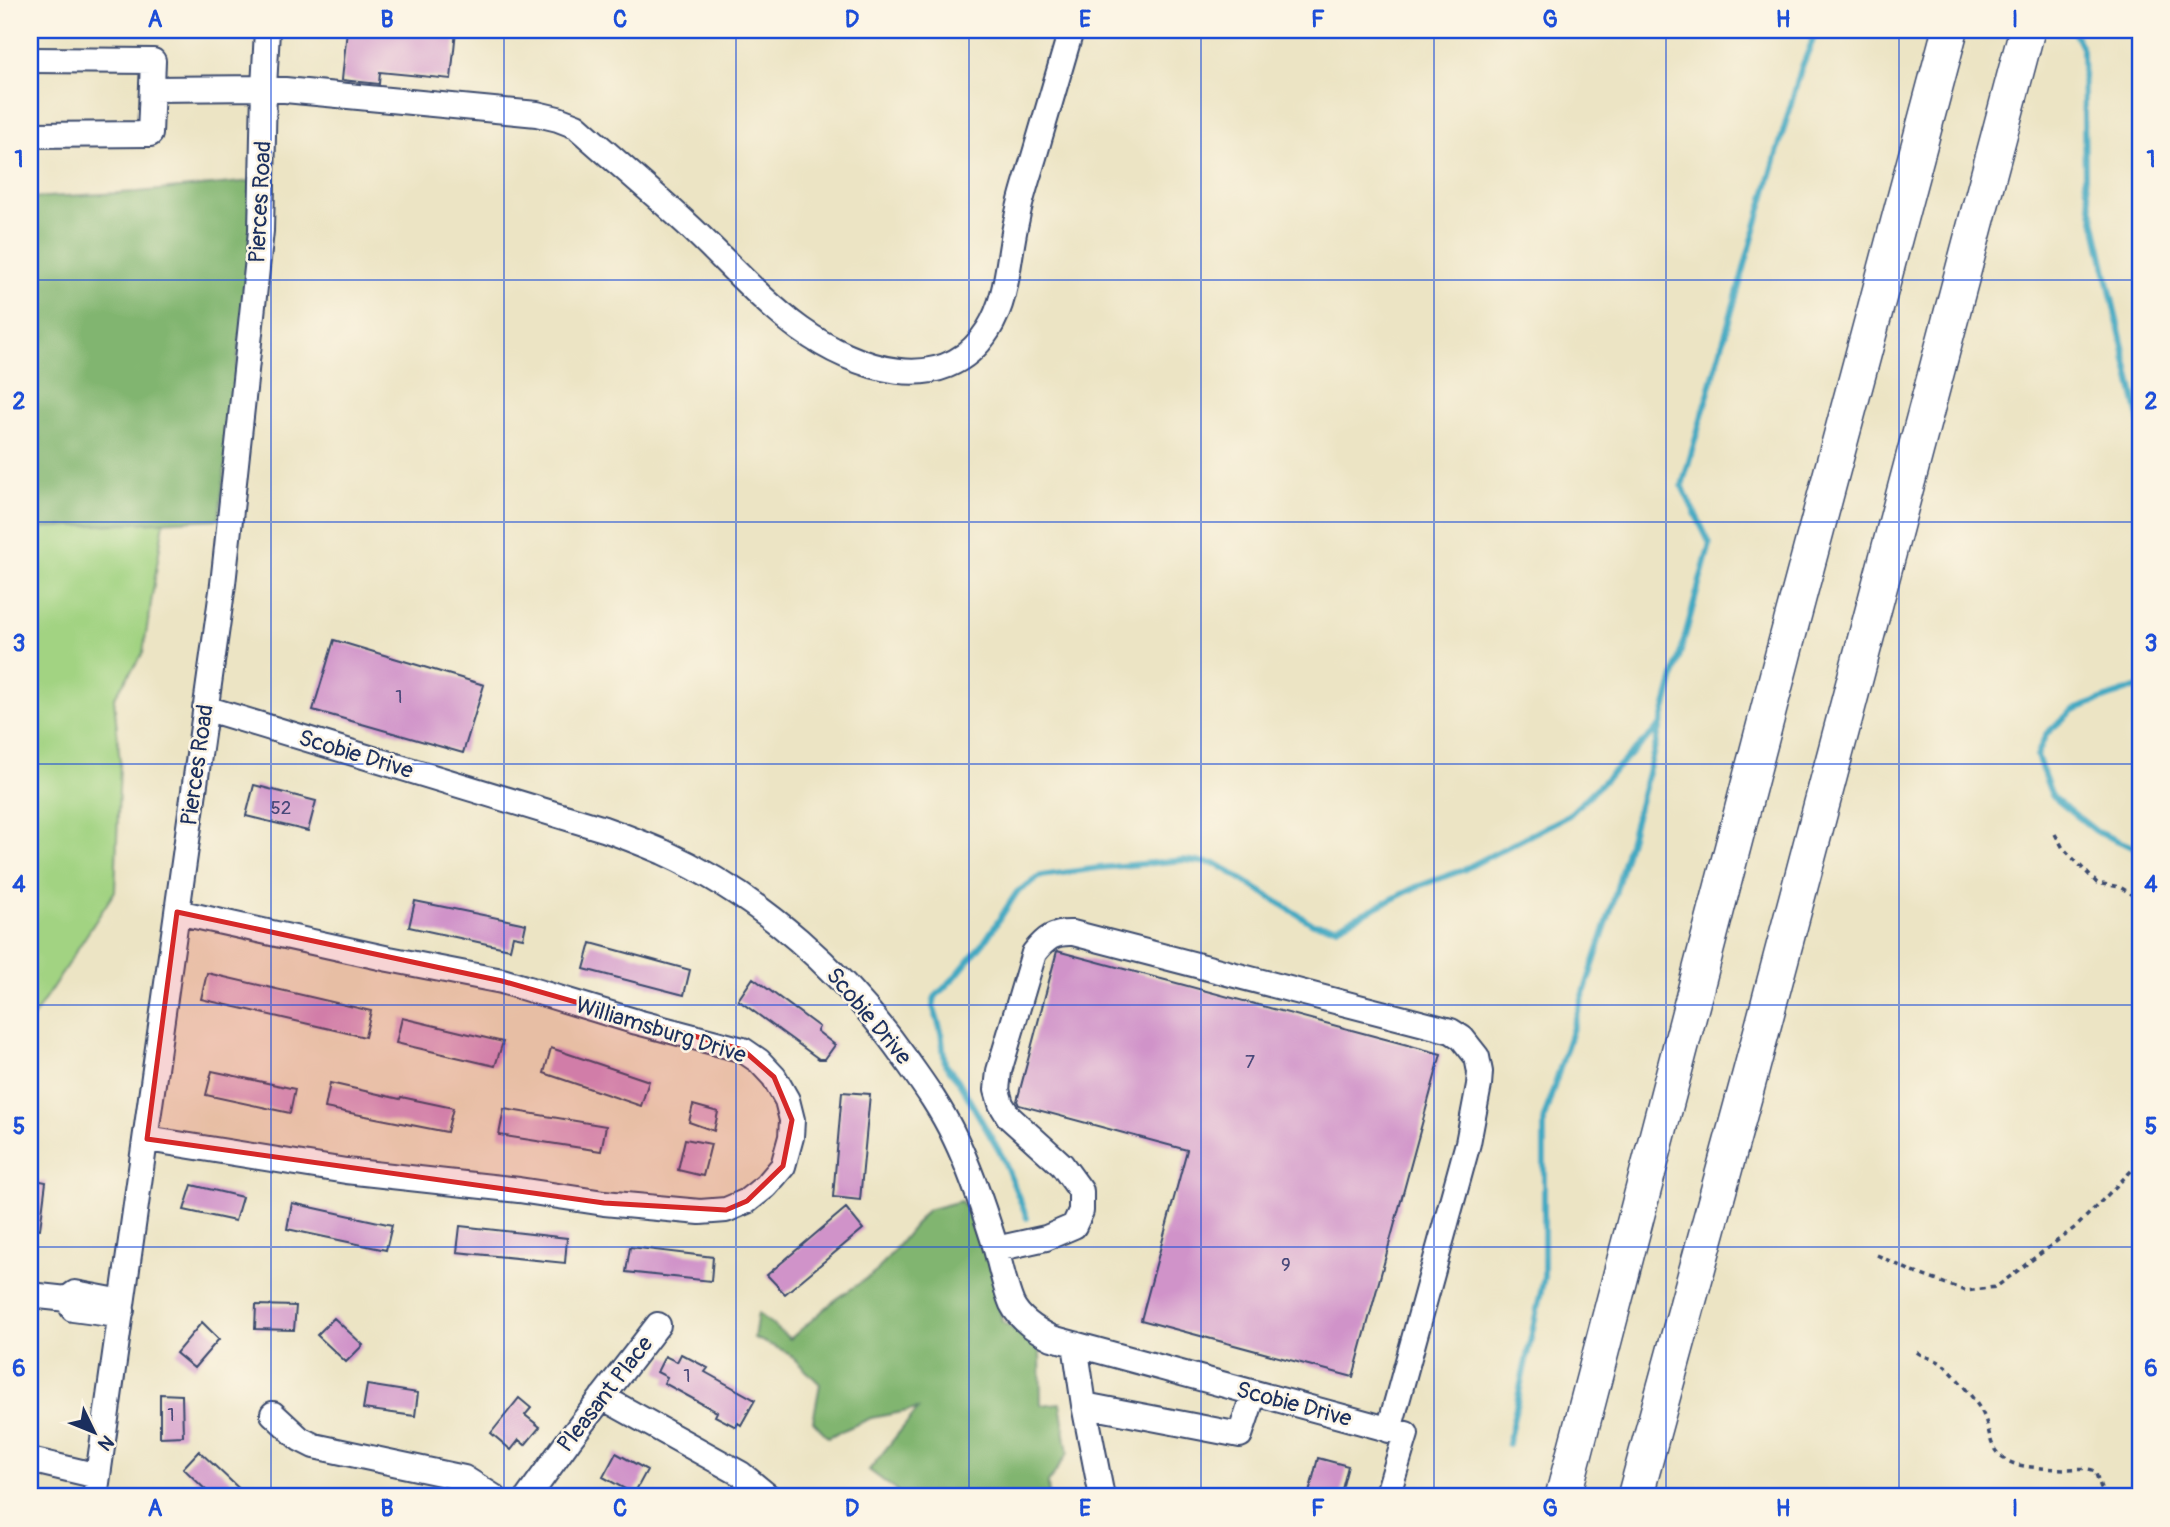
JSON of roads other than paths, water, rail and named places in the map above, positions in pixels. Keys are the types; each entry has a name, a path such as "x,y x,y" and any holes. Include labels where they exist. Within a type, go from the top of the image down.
{"highway":[{"path":"1563,1497 1786,643 1951,30"},
{"path":"1635,1497 1750,1075 2027,30"}],"street":[{"name":"Pierces Road","path":"97,1487 119,1309 147,1139 223,584 261,231 267,30"},
{"path":"152,89 264,88 537,114 576,126 689,225 766,301 802,330 853,358 891,371 916,373 955,363 987,332 996,315 1005,285 1017,217 1070,34 1067,30"},
{"path":"30,60 153,61 150,134 30,135"},
{"name":"Scobie Drive","path":"205,708 604,829 665,853 733,891 762,911 835,972 885,1029 937,1103 955,1137 983,1205 1013,1304 1024,1320 1052,1338 1075,1345 1398,1432"},
{"name":"Williamsburg Drive","path":"147,1139 346,1171 519,1190 604,1203 700,1212 726,1210 747,1201 766,1186 783,1166 791,1137 792,1120 787,1100 774,1077 759,1061 743,1050 637,1022 502,981 177,912"},
{"path":"996,1249 1055,1234 1073,1226 1081,1211 1081,1191 1062,1165 1009,1117 997,1090 999,1071 1034,953 1045,939 1059,932 1073,933 1451,1031 1462,1038 1477,1057 1479,1085 1468,1143 1398,1432 1387,1497"},
{"path":"30,1295 67,1299 75,1293 112,1300 119,1309"},
{"name":"Pleasant Place","path":"527,1497 658,1325"},
{"path":"1075,1345 1102,1497"},
{"path":"1084,1405 1240,1435 1254,1393"},
{"path":"602,1397 741,1474 769,1497"},
{"path":"273,1414 300,1440 314,1446 464,1478 494,1497"},
{"path":"30,1460 97,1487"}],"waterway":[{"path":"1508,1444 1544,1277 1544,1118 1611,909 1710,544 1682,486 1801,69 1817,30"},
{"path":"2073,30 2083,50 2085,179 2140,422"},
{"path":"2140,686 2073,710 2046,734 2037,756 2052,796 2097,832 2140,850"},
{"path":"1027,1218 1002,1156 958,1080 945,1064 941,1031 933,1006 935,997 987,938 1017,892 1041,876 1184,860 1217,864 1313,924 1337,927 1416,887 1463,870 1569,815 1659,727"}]}
